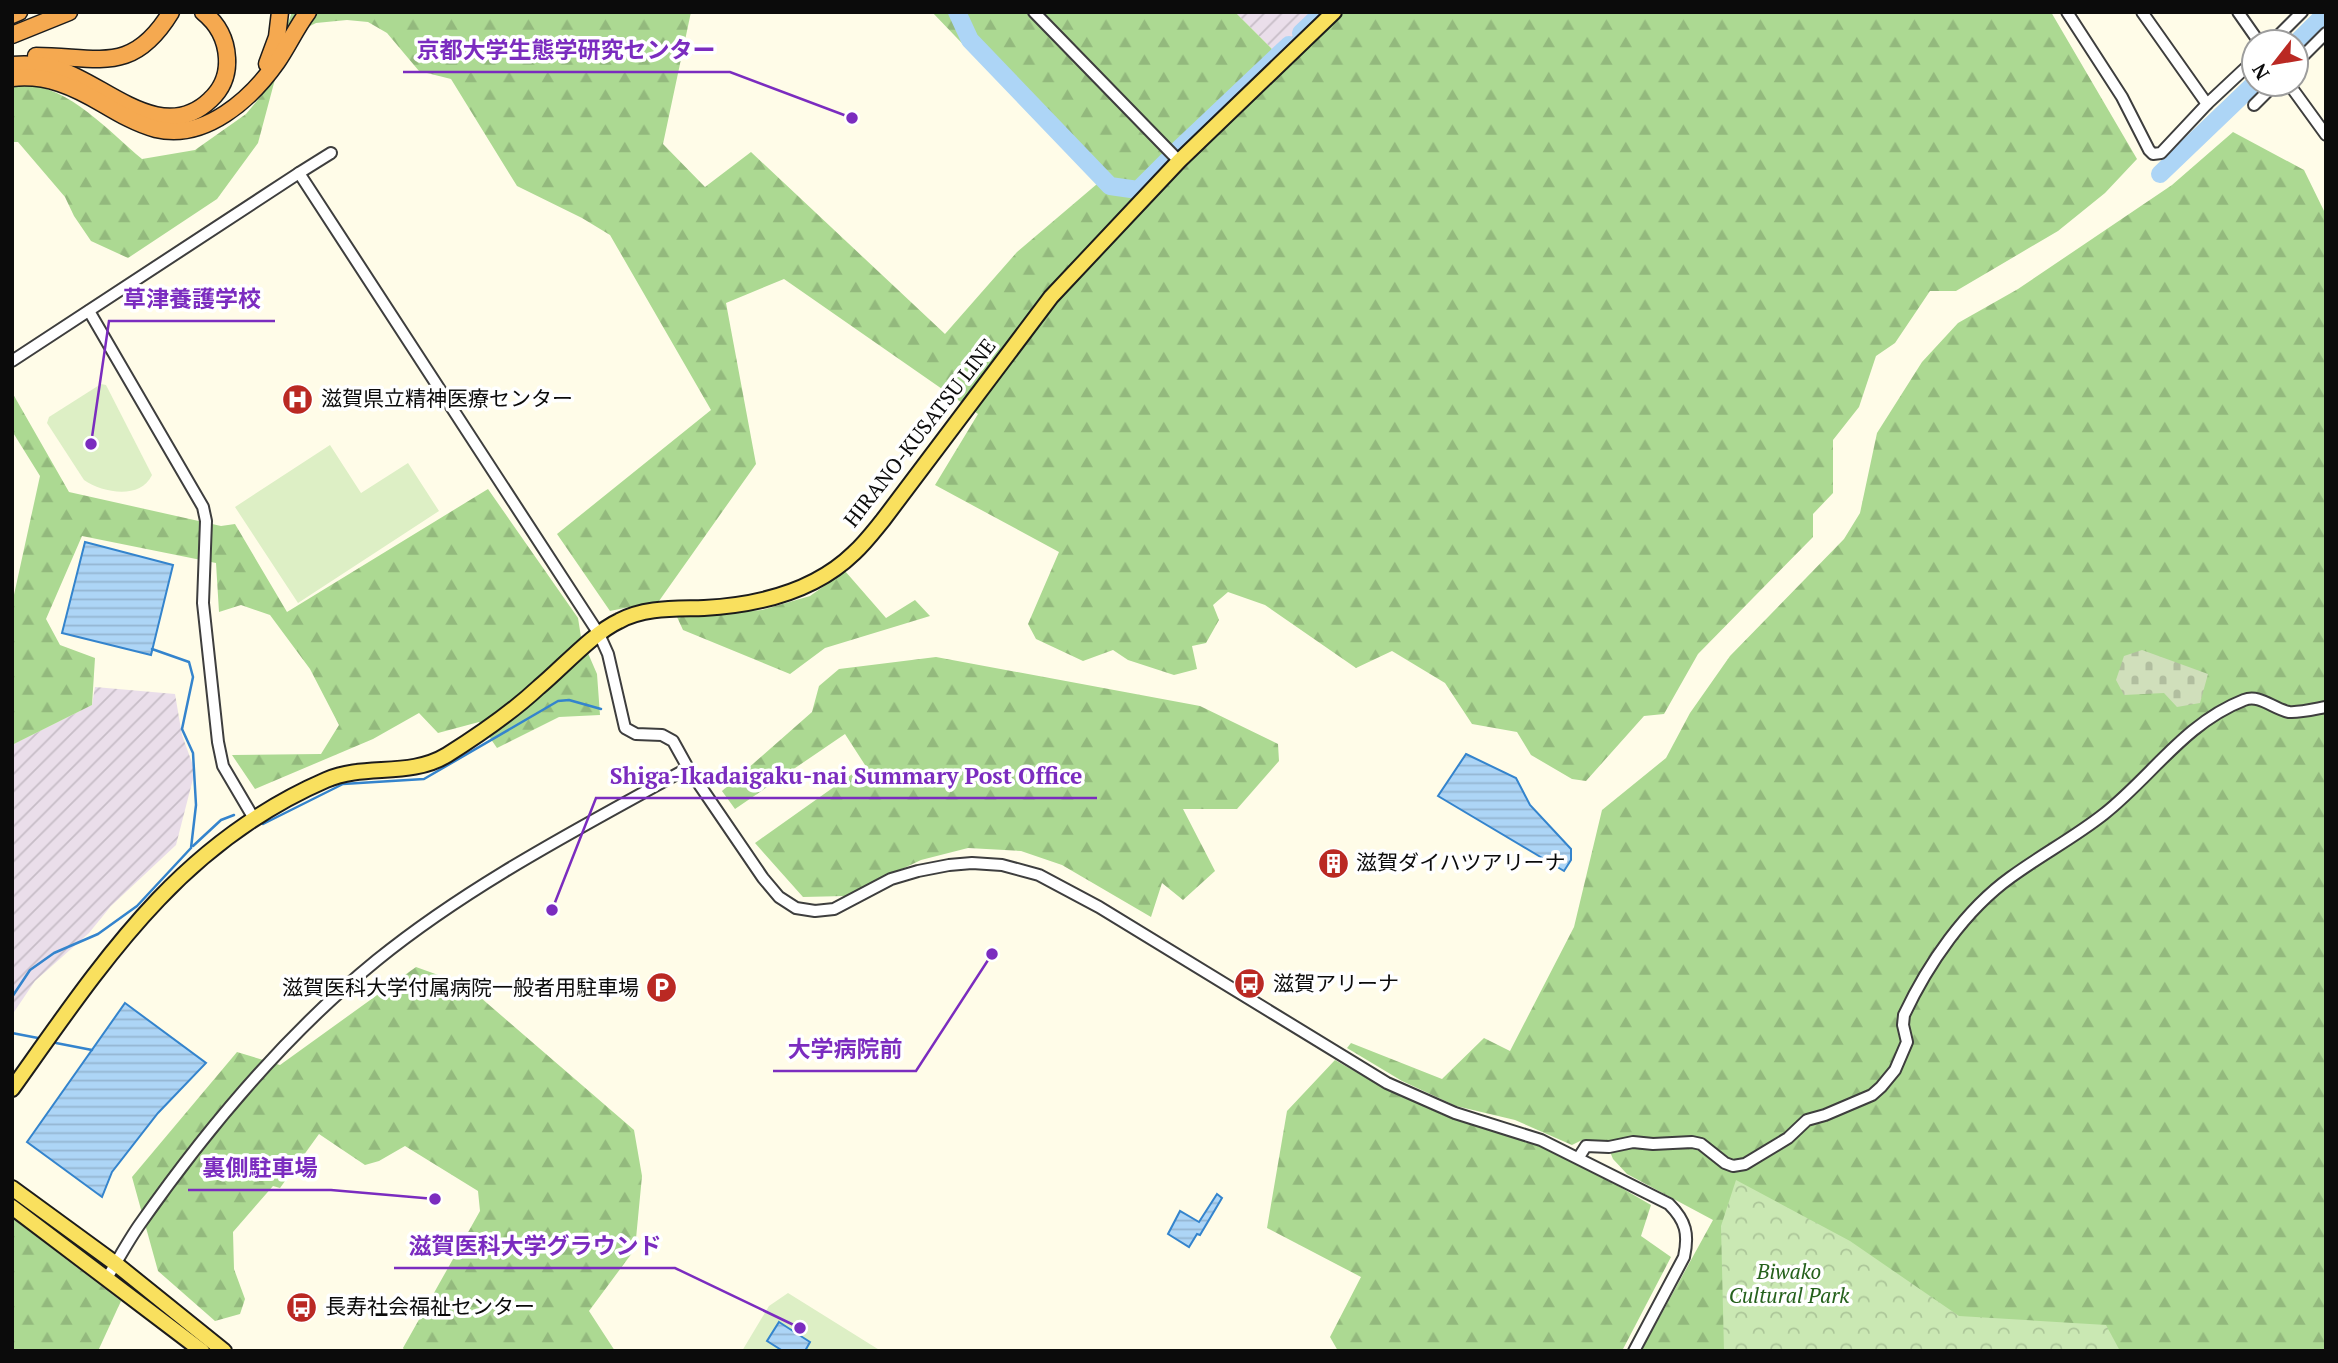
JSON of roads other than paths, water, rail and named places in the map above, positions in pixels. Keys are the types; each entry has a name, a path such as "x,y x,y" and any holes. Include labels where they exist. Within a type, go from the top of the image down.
{"highway":[{"path":"12,15 19,12"},
{"path":"12,35 69,12"},
{"path":"49,20 80,12"},
{"path":"12,59 47,56 100,60 128,55 151,41 171,12"},
{"path":"12,65 58,69 84,80 121,102 154,115 186,115 199,109 220,89 228,63 222,34 213,20 203,12"},
{"path":"248,96 271,55 277,37 280,12"},
{"path":"12,78 32,76 49,79 89,96 141,124 159,130 177,131 196,127 215,119 248,96 276,63 308,12"}],"main road":[{"name":"HIRANO-KUSATSU LINE","path":"12,1089 117,944 187,869 253,817 328,778 354,771 409,769 444,757 523,701 617,621 645,610 734,606 762,601 822,578 853,554 883,520 1051,297 1179,161 1334,12"},
{"path":"12,1188 116,1264 224,1351"},
{"path":"12,1207 202,1351"}],"street":[{"path":"1034,12 1179,161"},
{"path":"2067,12 2122,97 2153,154 2161,153 2240,73"},
{"path":"2142,12 2207,104"},
{"path":"2238,12 2249,28"},
{"path":"2286,28 2302,12"},
{"path":"2310,49 2326,33"},
{"path":"2254,106 2262,98"},
{"path":"2299,98 2326,135"},
{"path":"12,361 331,153"},
{"path":"299,173 599,634 608,654 625,728 636,734 662,736 673,741 688,768 763,878 779,897 796,908 816,911 834,909 891,879 949,865 1002,865 1039,875 1100,907 1387,1083 1455,1113 1541,1140 1669,1204 1680,1216 1686,1228 1688,1242 1684,1257 1634,1351"},
{"path":"89,311 203,507 206,521 203,603 218,742 223,766 253,817"},
{"path":"1578,1157 1587,1146 1609,1147 1633,1142 1692,1142 1701,1144 1724,1163 1733,1166 1745,1164 1788,1138 1807,1120 1872,1095 1895,1070 1903,1055 1907,1042 1903,1025 1905,1015 1934,961 1963,924 2000,886 2104,814 2182,738 2214,715 2246,699 2257,699 2290,712 2326,708"},
{"path":"107,1278 138,1226 252,1081 338,994 378,960 496,877 563,836 688,768"}],"water":[{"path":"85,542 173,565 151,655 62,633"},
{"path":"1466,754 1516,778 1530,805 1571,849 1571,860 1564,871 1438,796"},
{"path":"125,1003 206,1063 158,1113 112,1172 102,1197 27,1142"},
{"path":"1217,1194 1222,1198 1200,1235 1197,1234 1189,1247 1168,1234 1180,1211 1199,1222"},
{"path":"779,1322 810,1342 805,1351 783,1351 767,1341"}],"waterway":[{"path":"957,12 970,40 1110,186 1138,190 1167,161"},
{"path":"1301,33 1323,12"},
{"path":"2310,29 2324,15"},
{"path":"1179,149 1289,45"},
{"path":"2160,174 2240,97"},
{"path":"12,997 30,970 54,953 98,934 137,906 191,848 196,805 193,753 182,729 193,677 189,662 152,649"},
{"path":"263,824 343,784 424,779 558,701 569,700 601,709"},
{"path":"193,846 221,820 234,815"},
{"path":"12,1033 38,1038"},
{"path":"56,1043 92,1050"}],"place":[{"name":"京都大学生態学研究センター","path":"852,118"},
{"name":"滋賀県立精神医療センター","path":"298,399"},
{"name":"草津養護学校","path":"91,444"},
{"name":"滋賀ダイハツアリーナ","path":"1333,863"},
{"name":"Shiga-Ikadaigaku-nai Summary Post Office","path":"552,910"},
{"name":"大学病院前","path":"992,954"},
{"name":"滋賀アリーナ","path":"1250,984"},
{"name":"滋賀医科大学付属病院一般者用駐車場","path":"662,988"},
{"name":"裏側駐車場","path":"435,1199"},
{"name":"長寿社会福祉センター","path":"302,1307"},
{"name":"滋賀医科大学グラウンド","path":"800,1328"}],"park label":[{"name":"Biwako Cultural Park","path":"1789,1284"}]}
